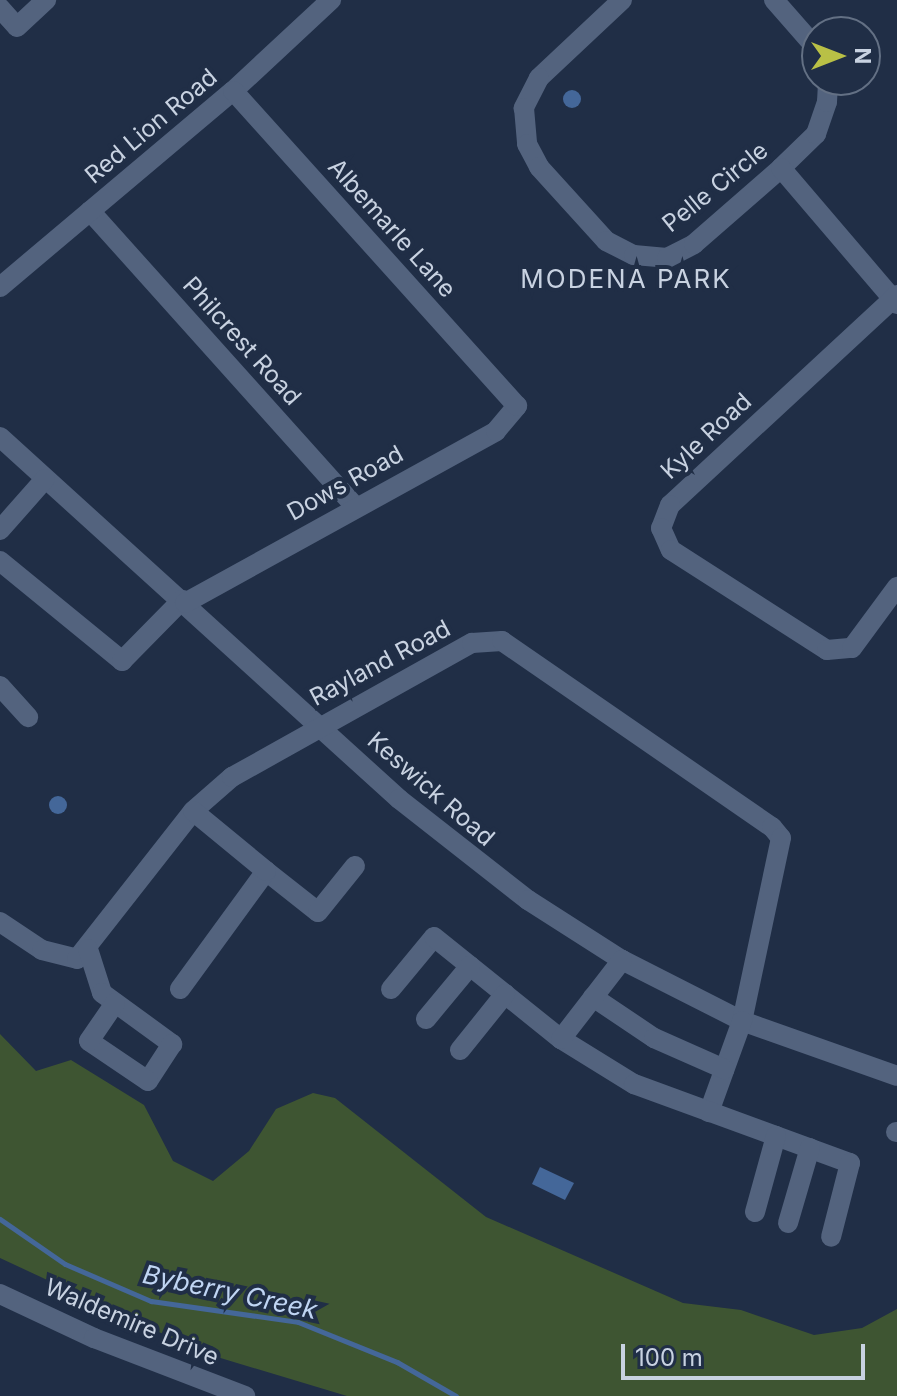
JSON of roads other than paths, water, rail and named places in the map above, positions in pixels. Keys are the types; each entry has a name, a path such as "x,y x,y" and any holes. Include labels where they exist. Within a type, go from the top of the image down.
{"street":[{"path":"0,8 17,27 46,0"},
{"name":"Red Lion Road","path":"0,287 233,91 309,7 331,0"},
{"name":"Pelle Circle","path":"622,0 539,78 524,108 527,144 539,167 606,241 634,255 667,258 694,244 816,134 827,96"},
{"path":"774,0 801,31"},
{"name":"Albemarle Lane","path":"233,91 512,401"},
{"path":"781,168 896,299"},
{"name":"Philcrest Road","path":"90,211 355,506"},
{"name":"Kyle Road","path":"896,299 670,505 661,528 671,550 800,637 827,650 852,648 897,587"},
{"name":"Dows Road","path":"0,561 122,661 184,602 496,431 517,406 512,401"},
{"name":"Keswick Road","path":"0,437 463,853 622,960 742,1021 897,1076"},
{"path":"0,530 45,479"},
{"name":"Rayland Road","path":"80,953 193,811 232,777 319,725 472,643 502,641 772,827 782,852 742,1021 709,1112"},
{"path":"0,686 28,717"},
{"path":"193,811 318,912 355,866"},
{"path":"180,989 266,871"},
{"path":"0,922 42,950 80,953 102,993 115,1003"},
{"path":"391,989 434,937 561,1039 634,1084 850,1163 831,1237"},
{"path":"561,1039 622,960"},
{"path":"426,1019 470,966"},
{"path":"460,1050 505,994"},
{"path":"593,997 654,1038 724,1069"},
{"path":"755,1212 776,1136"},
{"path":"788,1223 810,1148"},
{"name":"Waldemire Drive","path":"0,1294 94,1338 245,1396"}],"water":[{"path":"568,90 576,90 581,99 579,106 568,108 563,103 563,95"},
{"path":"54,796 62,796 67,805 65,812 54,814 49,809 49,801"},
{"path":"540,1167 574,1183 565,1200 532,1184"}],"waterway":[{"name":"Byberry Creek","path":"0,1219 65,1264 151,1301 298,1322 397,1362 456,1396"}],"district":[{"name":"MODENA PARK","path":"626,279"}]}
